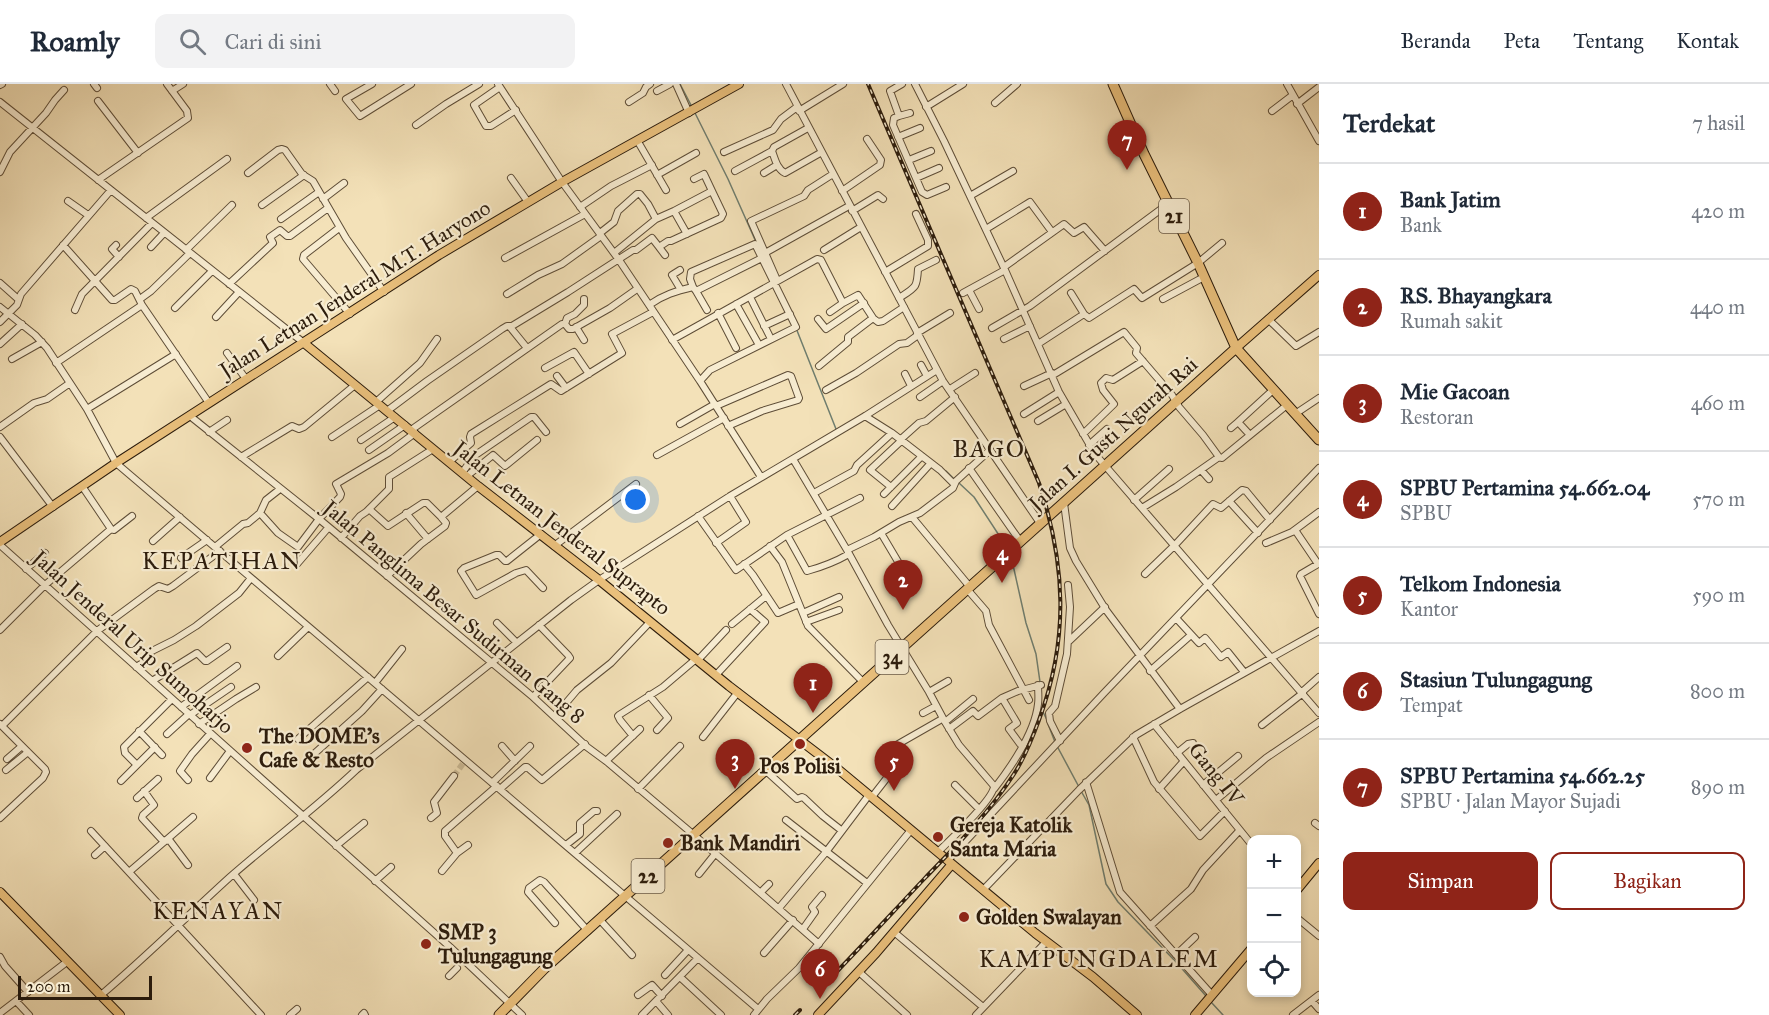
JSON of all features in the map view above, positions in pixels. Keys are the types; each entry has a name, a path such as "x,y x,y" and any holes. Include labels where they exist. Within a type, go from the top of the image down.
{"highway":[{"name":"21","path":"1113,84 1236,348 1319,440"},
{"name":"Jalan I. Gusti Ngurah Rai","path":"800,740 1236,348"},
{"name":"22","path":"499,1015 544,969 800,740"}],"main road":[{"name":"Jalan Letnan Jenderal M.T. Haryono","path":"0,544 116,463 440,255 562,182 739,84"},
{"path":"1236,348 1319,275"},
{"name":"Jalan Letnan Jenderal Suprapto","path":"304,343 478,486 871,796 1137,1015"},
{"path":"818,1015 894,932 950,862"},
{"path":"1298,889 1319,864"},
{"path":"0,892 120,1015"},
{"path":"1195,1015 1247,953"}],"street":[{"path":"98,180 188,118 188,112 167,84"},
{"path":"172,91 183,84"},
{"path":"330,84 335,91"},
{"path":"372,84 346,99 360,116 407,85"},
{"path":"416,125 479,84"},
{"path":"629,102 643,93 650,84"},
{"path":"657,91 670,84"},
{"path":"676,84 692,111"},
{"path":"786,84 937,370 1040,523"},
{"path":"724,152 773,129 781,119 843,84"},
{"path":"900,116 888,87 903,84"},
{"path":"915,84 1005,268 1059,392 1089,445 1104,466 1319,713"},
{"path":"926,107 963,84"},
{"path":"995,103 1017,84"},
{"path":"1287,84 1319,141"},
{"path":"516,110 489,127 486,126 474,105 499,86 516,110 562,182 619,260 761,477"},
{"path":"1297,104 1319,87"},
{"path":"0,172 10,152 64,90"},
{"path":"1272,111 1293,95"},
{"path":"98,101 138,153"},
{"path":"0,102 304,343"},
{"path":"910,113 894,118 892,123 922,192 925,194 946,187"},
{"path":"1313,131 1319,125"},
{"path":"735,171 808,128"},
{"path":"898,137 920,128"},
{"path":"842,191 880,165 881,160 867,139"},
{"path":"637,140 666,190"},
{"path":"248,173 282,149 304,176 311,179 339,228 384,292"},
{"path":"772,151 777,165 785,173 822,152"},
{"path":"909,160 931,151"},
{"path":"657,175 696,153"},
{"path":"75,310 82,294 119,257 149,221 227,159"},
{"path":"580,207 611,186 652,165"},
{"path":"764,173 777,165"},
{"path":"916,178 939,168"},
{"path":"970,196 1013,171"},
{"path":"659,247 723,216 704,174 694,179"},
{"path":"700,381 710,370 796,327 764,257 751,221 804,196 807,190 833,174"},
{"path":"262,206 304,176"},
{"path":"511,178 528,202"},
{"path":"323,199 344,183"},
{"path":"0,322 17,305 18,299 111,190"},
{"path":"614,253 656,219 712,191"},
{"path":"281,219 319,192"},
{"path":"507,294 538,275 562,264 614,222 619,210 635,195 639,194 646,201 656,219"},
{"path":"649,305 665,295 694,289 764,257 878,195 883,199"},
{"path":"68,201 88,215"},
{"path":"986,229 1030,202 1052,232"},
{"path":"992,328 1024,310 1168,204"},
{"path":"56,363 141,302 232,205"},
{"path":"229,284 273,243 270,237 279,230 290,236 328,208"},
{"path":"674,211 687,234"},
{"path":"505,258 585,214"},
{"path":"885,272 928,246 928,240 916,214"},
{"path":"979,309 966,291 1005,268 1064,224 1074,233 1084,227 1106,251"},
{"path":"824,250 861,227"},
{"path":"339,228 304,255 303,259 350,314"},
{"path":"151,247 165,233"},
{"path":"633,237 641,246"},
{"path":"387,411 502,328 510,327 652,238 664,255"},
{"path":"1071,293 1089,318 1134,289 1142,298 1198,263 1222,243"},
{"path":"707,310 690,282 690,274 755,244 764,257"},
{"path":"63,245 112,300 132,289 137,293 209,403"},
{"path":"116,245 112,249 119,257"},
{"path":"672,340 819,259 843,303"},
{"path":"899,298 916,285 919,277 918,269 936,260"},
{"path":"696,261 700,269"},
{"path":"680,270 672,275 681,290"},
{"path":"176,308 212,271"},
{"path":"1162,299 1204,277"},
{"path":"0,283 18,299"},
{"path":"565,324 569,329 576,327 638,289"},
{"path":"216,317 239,292"},
{"path":"830,312 858,295 876,321 880,322 904,307"},
{"path":"750,297 771,339"},
{"path":"260,513 278,532 298,547 319,519 340,497 337,483 388,453 411,430 565,324 567,318 584,305 584,299"},
{"path":"818,319 826,329 864,303"},
{"path":"736,304 759,345"},
{"path":"0,307 42,342 87,409 116,463 698,958 756,1012 781,984 796,972 911,830"},
{"path":"449,462 471,442 471,435 543,388 551,384 561,391 622,353 612,334 653,312"},
{"path":"718,313 736,348"},
{"path":"826,390 899,344 907,343 950,313"},
{"path":"764,326 789,314"},
{"path":"1038,344 1084,314"},
{"path":"819,366 848,342 848,337 873,318"},
{"path":"1268,319 1296,346 1319,332"},
{"path":"0,344 22,324"},
{"path":"1004,339 1030,326"},
{"path":"510,327 527,348"},
{"path":"576,327 584,340"},
{"path":"1024,386 1052,374 1124,332 1137,348 1136,352 1203,435 1218,458"},
{"path":"332,437 378,404 420,363 437,339"},
{"path":"12,359 42,342"},
{"path":"545,368 574,352 589,374"},
{"path":"227,353 246,379"},
{"path":"87,409 176,354"},
{"path":"1083,434 1114,405 1103,390 1101,382 1106,378 1113,380 1143,361"},
{"path":"921,365 927,376"},
{"path":"101,995 234,874 356,770 598,580 730,496 866,416 937,370"},
{"path":"950,389 975,373"},
{"path":"904,374 911,386"},
{"path":"680,424 715,405 788,375 791,376 798,400 762,411 728,426"},
{"path":"557,376 566,387"},
{"path":"920,397 944,381"},
{"path":"0,427 34,403 47,399 70,383"},
{"path":"241,457 292,426 299,429 304,428 355,385"},
{"path":"1231,428 1274,390"},
{"path":"1024,414 1059,392"},
{"path":"891,487 870,470 919,423 926,421 955,397"},
{"path":"1295,414 1319,398"},
{"path":"1048,401 1054,411"},
{"path":"1038,421 1066,404"},
{"path":"1142,508 1218,458 1222,458 1287,405"},
{"name":"Jalan Panglima Besar Sudirman Gang 8","path":"190,416 319,519 533,697 819,944"},
{"path":"464,474 474,456 532,416 546,432"},
{"path":"866,416 901,439 956,482"},
{"path":"361,440 394,417"},
{"path":"657,455 724,418"},
{"path":"209,432 227,420"},
{"path":"1238,422 1250,435"},
{"path":"1089,445 1107,429"},
{"path":"369,450 411,430"},
{"path":"814,494 854,471 857,465 892,433"},
{"path":"0,437 53,507"},
{"path":"464,474 493,455 505,466 537,440"},
{"path":"341,538 360,516 389,489 389,477 433,449"},
{"path":"787,535 807,571 822,565 829,565 940,498 990,450"},
{"path":"884,494 922,456"},
{"path":"793,459 949,729 964,751 992,782 994,789"},
{"path":"892,506 931,463"},
{"path":"969,468 1020,541"},
{"path":"950,862 958,847 1319,468"},
{"path":"1134,500 1169,469"},
{"path":"1201,470 1209,479"},
{"path":"554,546 636,484"},
{"path":"82,486 111,529"},
{"path":"441,517 478,486"},
{"path":"0,818 45,775 45,769 1,725 97,631 159,586 168,588 173,586 243,524 248,523 260,513 266,500 280,489"},
{"path":"1145,574 1212,504 1221,508 1242,490 1245,490 1270,520"},
{"path":"716,543 746,522 730,496"},
{"path":"698,516 735,569 787,535 860,498"},
{"path":"1229,501 1258,532"},
{"path":"369,509 388,525 425,502 446,525 428,538 387,576"},
{"path":"1059,507 1073,554 1105,607 1180,709"},
{"path":"1266,543 1296,530 1319,512"},
{"path":"406,513 428,538"},
{"path":"0,630 45,585 111,529 114,530 132,516"},
{"path":"153,541 180,517"},
{"path":"912,517 988,614 989,625 1029,700"},
{"path":"297,564 328,528"},
{"path":"1296,530 1318,564 1300,576 1319,614"},
{"path":"881,533 900,565"},
{"path":"507,561 541,534"},
{"path":"181,558 207,540"},
{"path":"284,548 289,540"},
{"name":"Jalan Jenderal Urip Sumoharjo","path":"0,544 450,947 522,1015"},
{"path":"771,546 782,562 806,622 864,682"},
{"path":"26,569 45,553"},
{"path":"516,573 507,561 497,555 461,571 476,595 516,573 527,570 543,588"},
{"path":"744,564 779,613 799,604"},
{"path":"136,667 151,658 150,652 196,626 239,593 251,578"},
{"path":"1058,743 1049,713 1055,706 1067,654 1070,607 1068,585"},
{"path":"732,624 766,596"},
{"path":"803,613 839,597"},
{"path":"1068,642 1105,607"},
{"path":"716,675 765,622 750,609"},
{"path":"806,622 839,610"},
{"path":"1176,618 1199,644 1206,639 1221,657 1228,652 1244,672"},
{"path":"555,716 577,690 611,663 650,622"},
{"path":"496,623 517,643"},
{"path":"533,697 570,658 539,625"},
{"path":"278,656 308,627"},
{"path":"633,736 618,716 697,660 726,630"},
{"path":"983,890 1133,737 1319,631"},
{"path":"1150,671 1191,635"},
{"path":"152,681 197,653 207,661 227,647"},
{"path":"375,683 402,649"},
{"path":"181,708 237,666"},
{"path":"298,739 368,677"},
{"path":"1262,726 1319,677"},
{"path":"929,692 948,681"},
{"path":"938,852 979,809 1023,746 1036,712 1040,685 1002,698 978,716 973,711 949,729"},
{"path":"167,734 189,715 231,687"},
{"path":"200,724 256,687"},
{"path":"315,753 362,711 382,689"},
{"path":"703,737 738,693"},
{"path":"649,695 668,718 657,730"},
{"path":"1002,698 1017,723 1009,729 1023,746"},
{"path":"137,765 125,753 124,747 172,699"},
{"path":"780,908 841,830 900,762 893,747 944,720 973,699"},
{"path":"923,713 936,706"},
{"path":"1216,800 1266,758 1319,722"},
{"name":"Gang IV","path":"1154,724 1247,840"},
{"path":"606,761 640,729"},
{"path":"139,731 162,755"},
{"path":"188,780 180,771 210,734"},
{"path":"1133,737 1150,776 1200,836 1225,811"},
{"path":"1177,753 1188,744 1193,743"},
{"path":"457,853 445,836 445,831 496,786 525,767 542,780 585,744"},
{"path":"7,759 22,746"},
{"path":"502,746 515,761"},
{"path":"496,786 530,746"},
{"path":"638,789 680,746"},
{"path":"121,781 155,747"},
{"path":"210,778 230,751"},
{"path":"6,770 27,752"},
{"path":"1203,785 1238,756"},
{"path":"1159,789 1184,761"},
{"path":"765,770 798,799 804,798 841,830"},
{"path":"431,818 437,813 434,802 454,776"},
{"path":"137,798 158,779"},
{"path":"1085,784 1117,887 1211,996"},
{"path":"955,785 979,809"},
{"path":"144,791 154,805 142,818 165,841 170,841 188,865"},
{"path":"566,845 579,834 580,823 597,811"},
{"path":"575,853 617,814"},
{"path":"129,872 193,817"},
{"path":"786,820 867,883"},
{"path":"336,846 364,823"},
{"path":"91,831 259,1014"},
{"path":"1150,926 1191,889 1195,877 1239,831"},
{"path":"442,871 457,853 468,845"},
{"path":"95,855 105,846"},
{"path":"699,874 716,854"},
{"path":"375,881 391,867"},
{"path":"234,874 254,900"},
{"path":"555,923 528,892 529,888 540,880 588,931"},
{"path":"761,892 769,884"},
{"path":"803,929 815,913 812,907 822,895"},
{"path":"600,920 632,955"},
{"path":"764,953 793,920"},
{"path":"1301,921 1319,936"},
{"path":"894,932 983,1007"},
{"path":"1176,955 1195,937"},
{"path":"976,1015 1047,942"},
{"path":"664,975 688,950"},
{"path":"0,957 28,992"},
{"path":"642,1015 698,958"},
{"path":"0,1013 68,961"},
{"path":"449,976 457,968"},
{"path":"859,972 907,1015"},
{"path":"681,977 721,1015"},
{"path":"638,995 651,985 662,996"},
{"path":"1293,1015 1319,995"},
{"path":"16,1000 29,1015"},
{"path":"1311,1000 1319,1009"},
{"path":"656,1001 668,1015"},
{"path":"290,1015 297,1009"}],"waterway":[{"path":"680,84 692,107"},
{"path":"694,111 756,242"},
{"path":"796,328 836,429"},
{"path":"946,471 955,480"},
{"path":"959,483 974,497 1008,549"},
{"path":"1011,556 1026,623 1036,654 1040,682"},
{"path":"1041,708 1047,720"},
{"path":"1048,724 1055,742"},
{"path":"1057,746 1079,787"},
{"path":"1081,791 1089,805 1106,884 1118,902 1206,996"},
{"path":"1211,1002 1223,1015"}],"tunnel":[{"path":"454,776 464,762"}],"railway":[{"path":"825,984 972,828 1014,774 1031,741 1049,690 1059,631 1059,573 1055,543 1039,483 868,84"},
{"path":"795,1015 800,1010"}],"place":[{"name":"SPBU Pertamina 54.662.25","path":"1127,170"},
{"name":"SPBU Pertamina 54.662.04","path":"1002,583"},
{"name":"RS. Bhayangkara","path":"903,610"},
{"name":"Bank Jatim","path":"813,713"},
{"name":"Pos Polisi","path":"800,744"},
{"name":"The DOME's Cafe & Resto","path":"247,748"},
{"name":"Mie Gacoan","path":"735,789"},
{"name":"Telkom Indonesia","path":"894,791"},
{"name":"Gereja Katolik Santa Maria","path":"938,837"},
{"name":"Bank Mandiri","path":"668,843"},
{"name":"Golden Swalayan","path":"964,917"},
{"name":"SMP 3 Tulungagung","path":"426,944"},
{"name":"Stasiun Tulungagung","path":"820,999"}],"district":[{"name":"BAGO","path":"989,449"},
{"name":"KEPATIHAN","path":"222,561"},
{"name":"KENAYAN","path":"218,911"},
{"name":"KAMPUNGDALEM","path":"1099,959"}]}
